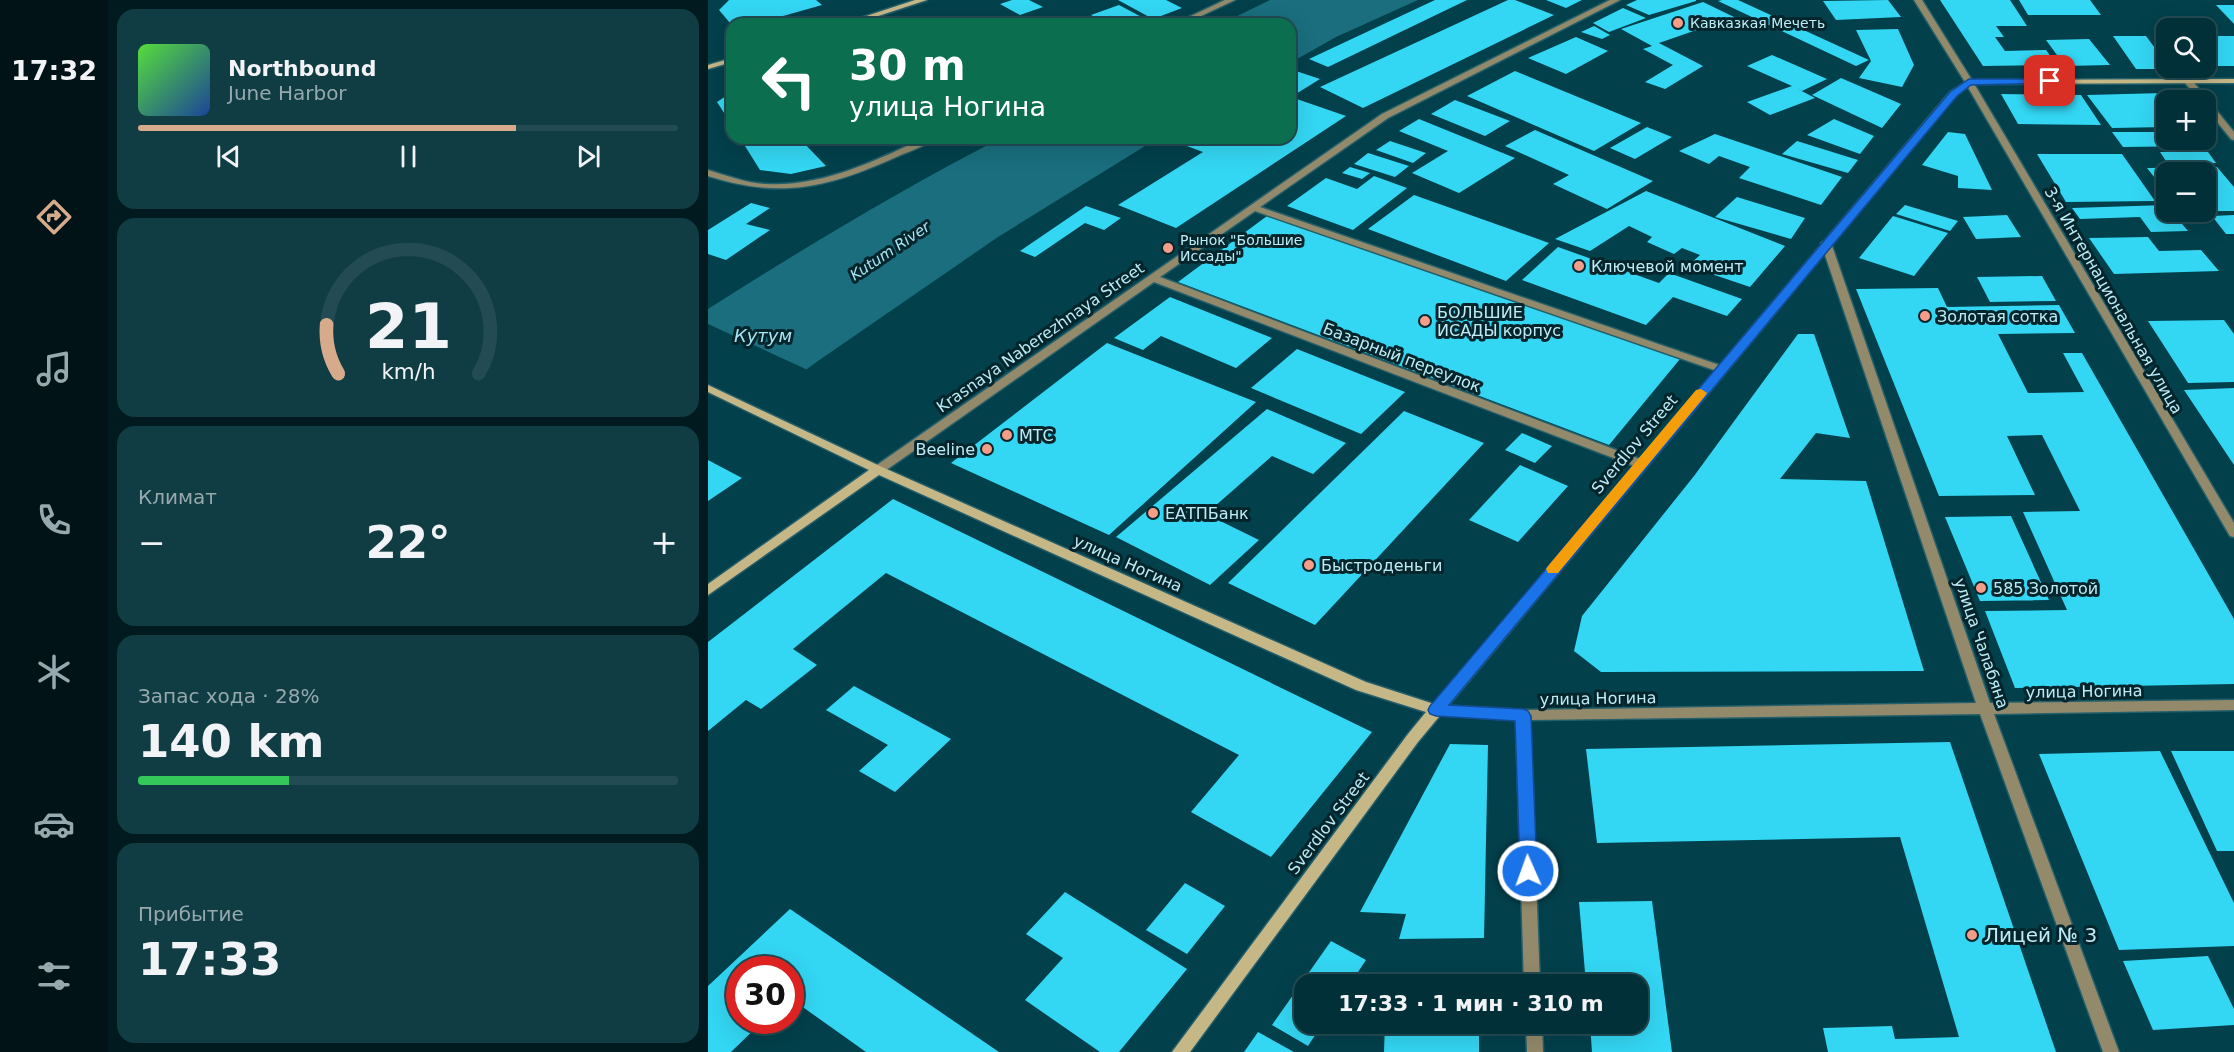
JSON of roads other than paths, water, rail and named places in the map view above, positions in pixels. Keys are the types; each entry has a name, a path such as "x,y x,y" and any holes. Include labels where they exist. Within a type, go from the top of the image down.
{"main road":[{"path":"865,18 923,0"},
{"path":"708,67 726,62"},
{"path":"1969,82 2234,81"},
{"name":"Sverdlov Street","path":"1180,1052 1436,710 1826,243 1953,94 1969,82"},
{"name":"улица Ногина","path":"708,388 878,470 1361,686 1436,710"},
{"name":"Krasnaya Naberezhnaya Street","path":"708,590 878,470"}],"street":[{"path":"1191,18 1231,0"},
{"name":"Krasnaya Naberezhnaya Street","path":"878,470 1385,116 1616,0"},
{"name":"3-я Интернациональная улица","path":"1918,0 1969,82 2234,533"},
{"path":"2188,81 2196,90"},
{"path":"2216,115 2234,137"},
{"path":"708,173 729,182 761,186 814,185 860,171 918,144"},
{"path":"1254,208 1721,369"},
{"name":"улица Чалабяна","path":"1826,243 1985,709 2111,1052"},
{"name":"Базарный переулок","path":"1153,278 1641,464"},
{"name":"улица Ногина","path":"1436,710 1523,716 2234,705"},
{"path":"1523,716 1532,974"},
{"path":"1534,1034 1535,1052"}],"water":[{"path":"1270,0 1418,0 1336,37 1296,60 1296,18 1233,18"},
{"name":"Кутум","path":"990,144 1148,144 998,237 818,361 708,441 708,309 926,178"}],"place":[{"name":"Кавказкая Мечеть","path":"1678,23"},
{"name":"Рынок \"Большие Иссады\"","path":"1168,248"},
{"name":"Ключевой момент","path":"1579,266"},
{"name":"Золотая сотка","path":"1925,316"},
{"name":"БОЛЬШИЕ ИСАДЫ корпус","path":"1425,321"},
{"name":"МТС","path":"1007,435"},
{"name":"Beeline","path":"987,449"},
{"name":"ЕАТПБанк","path":"1153,513"},
{"name":"Быстроденьги","path":"1309,565"},
{"name":"585 Золотой","path":"1981,588"},
{"name":"Лицей № 3","path":"1972,935"}],"water label":[{"name":"Kutum River","path":"890,251"}]}
